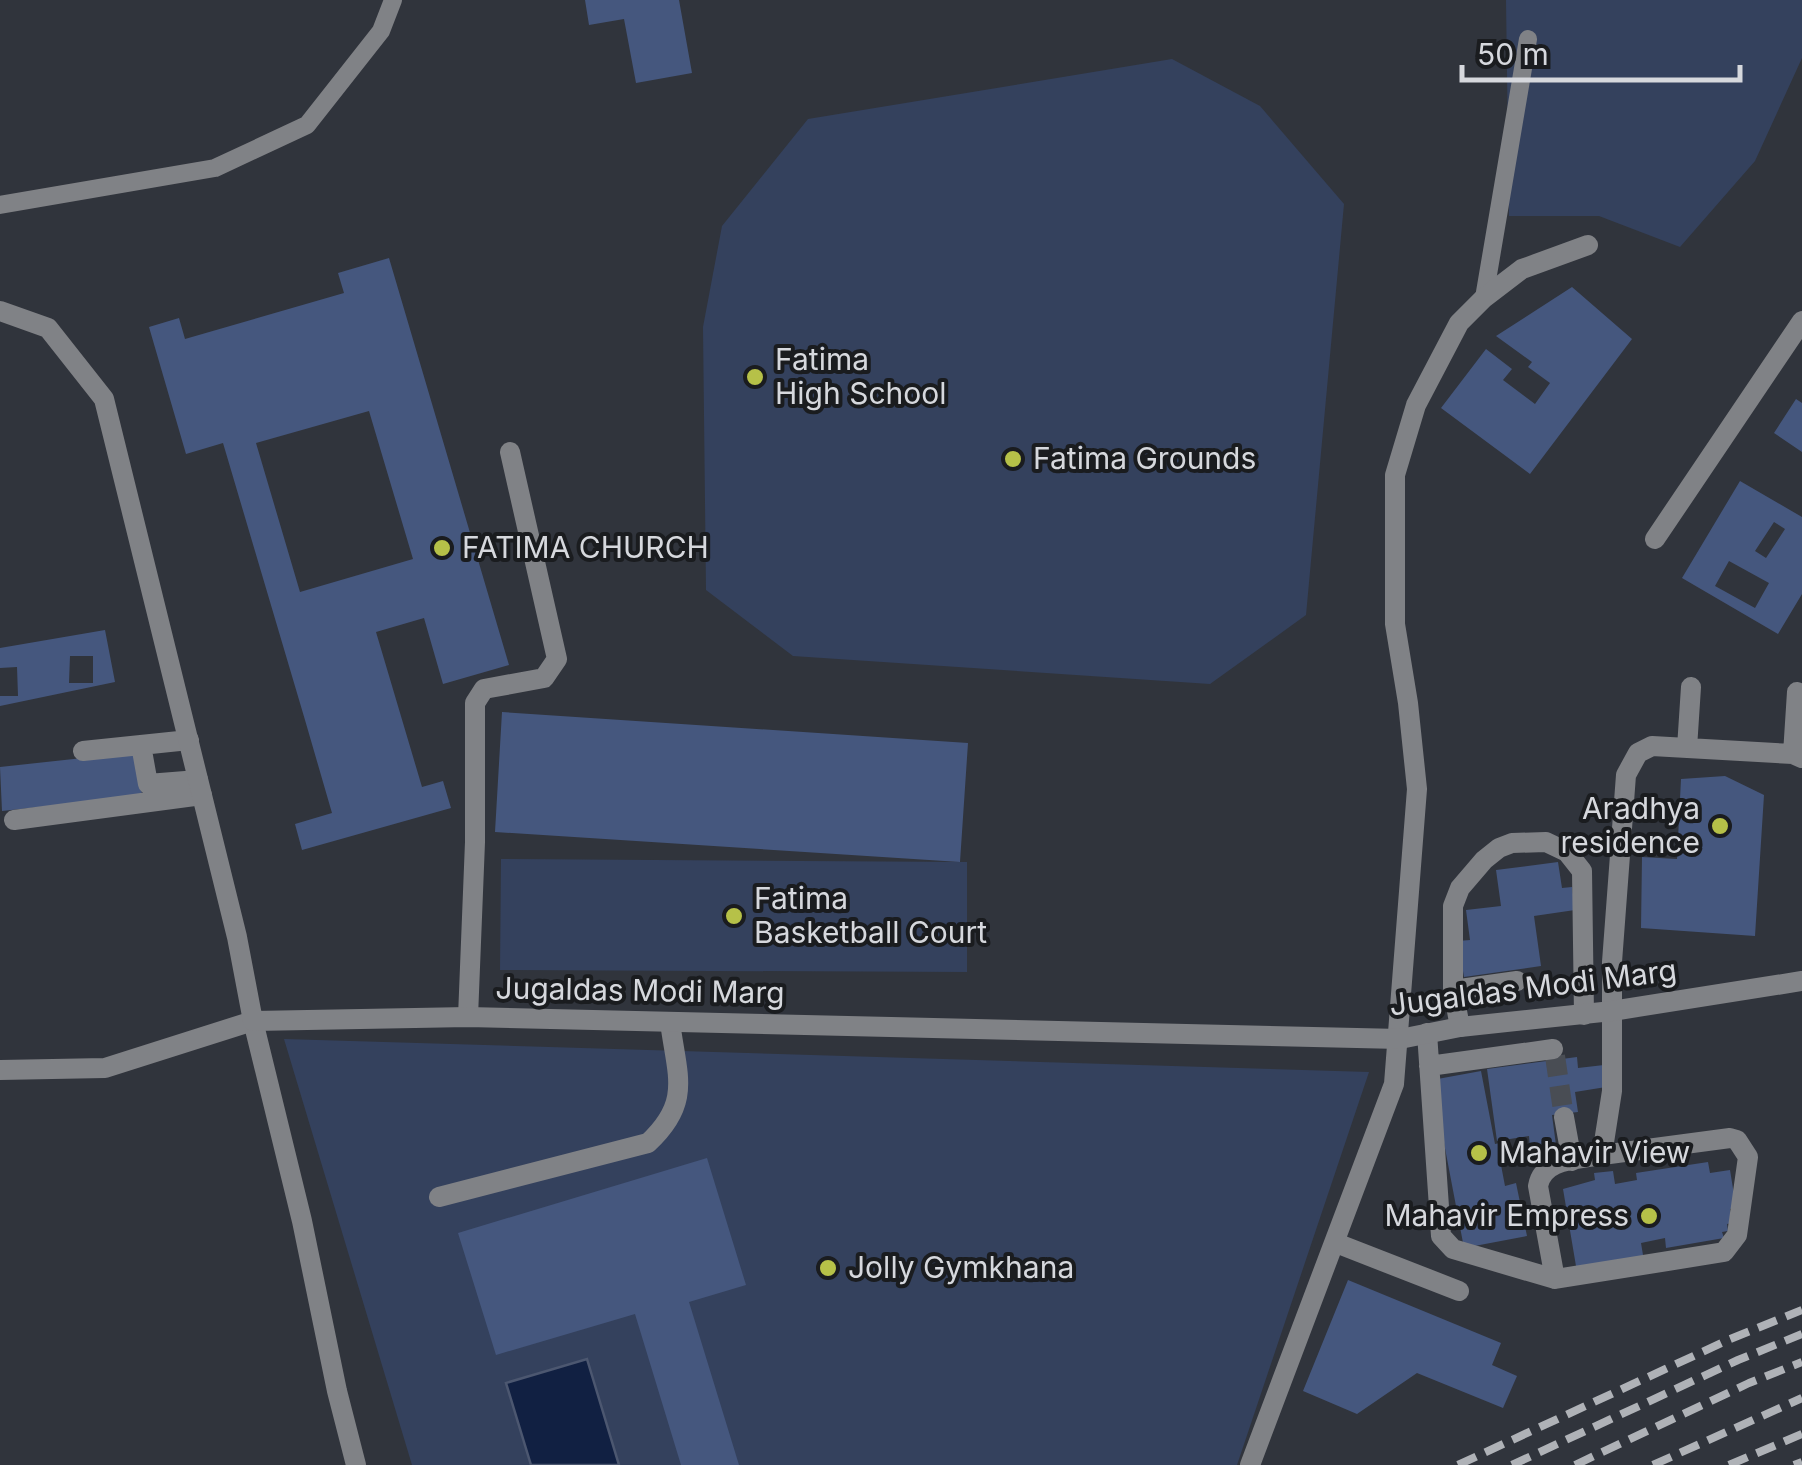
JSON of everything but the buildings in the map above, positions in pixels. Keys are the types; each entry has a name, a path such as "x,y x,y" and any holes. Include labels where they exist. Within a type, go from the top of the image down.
{"street":[{"path":"1250,1465 1394,1084 1417,790 1395,624 1395,475 1416,405 1459,324 1484,298 1522,269 1588,245"},
{"path":"0,311 48,328 104,400 238,937 253,1021 356,1465"},
{"path":"1656,538 1802,321"},
{"path":"468,1017 476,702 484,689 544,678 557,659 510,452"},
{"path":"1687,748 1691,687"},
{"path":"1602,1155 1612,1091 1612,962 1626,775 1638,752 1652,746 1797,756 1797,692"},
{"path":"83,751 188,740"},
{"path":"141,745 148,784 200,788"},
{"path":"14,820 200,788"},
{"path":"1460,1028 1453,990 1453,906 1460,888 1498,848 1512,843 1546,842 1567,852 1582,871 1584,1015"},
{"path":"1453,990 1517,981"},
{"name":"Jugaldas Modi Marg","path":"0,1070 105,1068 253,1021 468,1017 1400,1038 1802,982"},
{"path":"1428,1066 1554,1052 1549,1018"},
{"path":"439,1197 648,1142 667,1125 680,1095 670,1022"},
{"path":"1427,1034 1441,1236 1454,1249 1555,1280 1724,1252 1737,1235 1748,1157 1738,1140 1730,1138 1550,1165 1540,1174 1538,1186 1555,1280"},
{"path":"1564,1117 1572,1161"},
{"path":"1336,1243 1459,1291"}],"lane":[{"path":"0,205 215,168 307,125 381,30 393,0"},
{"path":"1484,298 1528,39"}],"shaded area":[{"path":"1506,0 1802,0 1802,58 1755,161 1680,247 1599,216 1509,216"},
{"name":"Fatima Grounds","path":"1172,59 1260,106 1344,204 1306,615 1210,684 793,656 706,590 703,327 722,226 808,119"},
{"name":"Fatima Basketball Court","path":"501,859 967,862 967,972 500,970"},
{"name":"Jolly Gymkhana","path":"284,1039 1369,1072 1237,1465 412,1465"},
{"path":"587,1359 619,1465 531,1465 506,1383"}],"tunnel":[{"path":"1555,1056 1564,1117"}],"railway":[{"path":"1458,1465 1728,1340 1802,1310"},
{"path":"1512,1465 1802,1334"},
{"path":"1575,1465 1802,1362"},
{"path":"1653,1465 1802,1398"},
{"path":"1729,1465 1802,1434"},
{"path":"1794,1465 1802,1462"}],"place":[{"name":"Fatima High School","path":"755,377"},
{"name":"Fatima Grounds","path":"1013,459"},
{"name":"FATIMA CHURCH","path":"442,548"},
{"name":"Aradhya residence","path":"1720,826"},
{"name":"Fatima Basketball Court","path":"734,916"},
{"name":"Mahavir View","path":"1479,1153"},
{"name":"Mahavir Empress","path":"1649,1216"},
{"name":"Jolly Gymkhana","path":"828,1268"}]}
